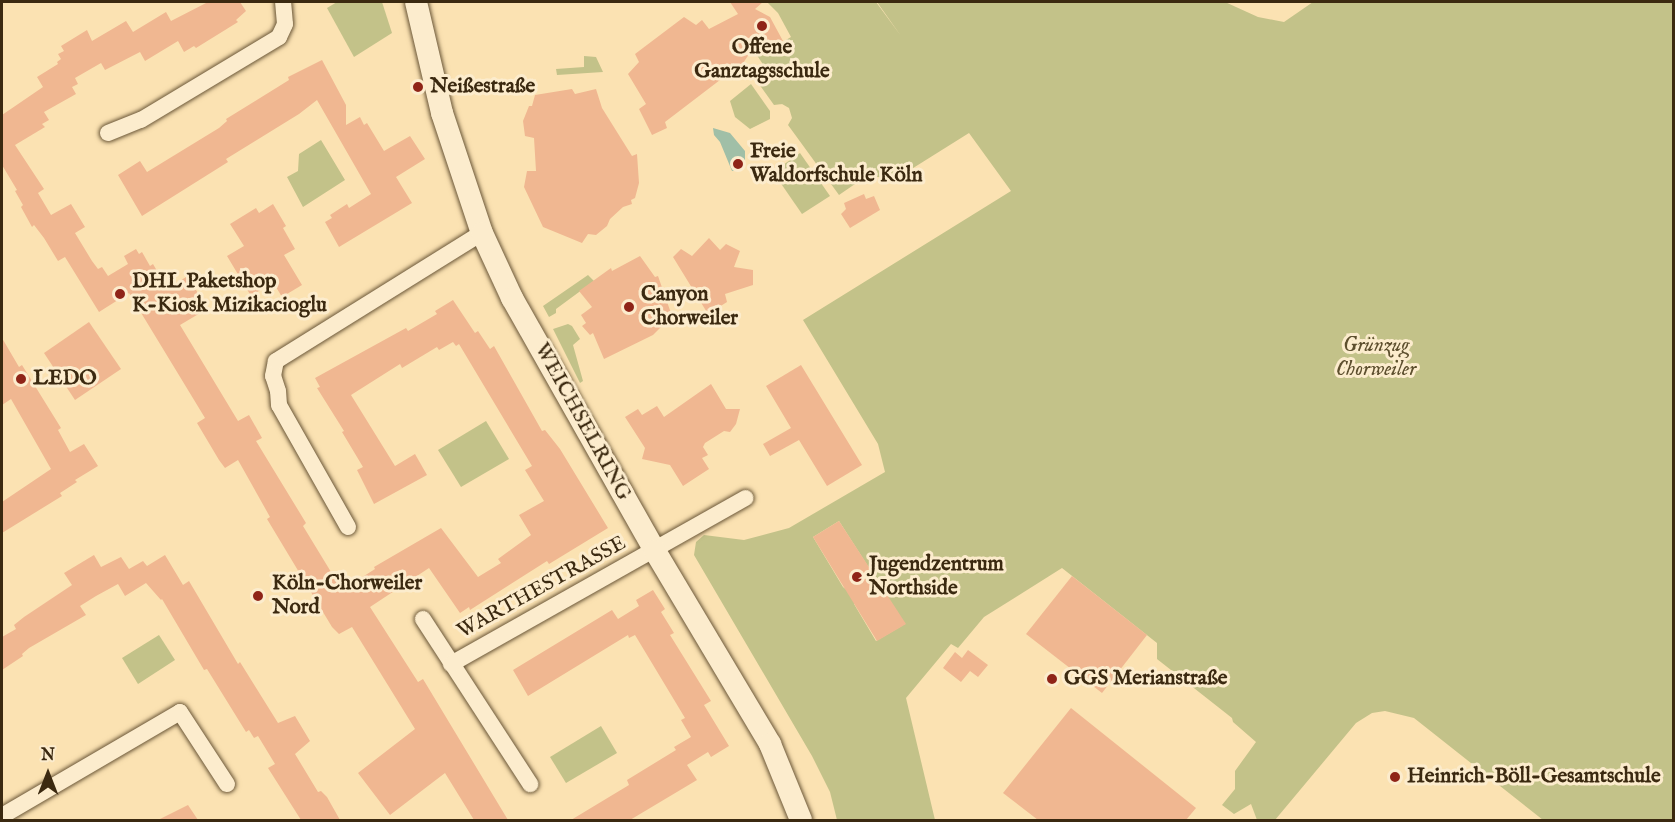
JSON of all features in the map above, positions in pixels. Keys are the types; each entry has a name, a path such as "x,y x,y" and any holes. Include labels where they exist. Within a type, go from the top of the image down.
{"street":[{"path":"108,133 141,120 279,38 285,24 283,2"},
{"name":"WEICHSELRING","path":"416,2 442,113 482,232 512,298 655,551 770,744 801,820"},
{"path":"348,526 279,405 278,391 273,376 276,362 482,232"},
{"name":"WARTHESTRASSE","path":"451,664 746,498"},
{"name":"WARTHESTRASSE","path":"423,619 530,784"},
{"path":"2,816 180,712 227,784"}],"green space":[{"path":"337,2 382,2 392,33 354,57 327,8"},
{"name":"Grünzug Chorweiler","path":"767,2 876,2 901,36 877,2 1225,2 1258,17 1284,22 1313,2 1673,2 1673,820 1543,820 1414,718 1385,711 1372,713 1356,723 1275,820 1257,820 1251,804 1234,814 1222,805 1235,789 1235,771 1256,742 1233,722 1232,718 1157,659 1157,643 1062,568 984,617 958,648 951,644 906,698 935,820 837,820 830,792 812,756 694,555 696,542 704,535 744,540 789,528 885,472 878,444 803,320 1011,191 969,133 894,180 868,175 839,195 788,125 792,118 789,108 782,104 774,105 756,80 768,72 749,43 754,36 769,50 791,37 778,13","holes":["839,521 905,624 876,641 854,604 859,600 843,587 813,537"]},
{"path":"584,56 596,57 603,72 557,75 556,69 584,67"},
{"path":"751,84 770,111 770,119 750,129 735,117 730,101"},
{"path":"321,140 345,180 303,207 287,177 298,171 299,154"},
{"path":"800,153 830,196 802,214 773,172"},
{"path":"588,275 594,281 556,309 556,313 549,317 543,306"},
{"path":"568,324 572,326 580,339 573,345 583,381 580,383 553,329"},
{"path":"486,421 509,459 461,487 438,450"},
{"path":"159,635 175,660 138,684 122,658"},
{"path":"601,726 617,753 566,783 550,757"}],"shaded area":[{"path":"713,128 730,133 745,151 745,164 741,169 732,171 720,142 714,135"}],"building":[{"path":"208,2 240,2 246,11 236,20 238,22 196,48 194,46 184,52 178,41 145,61 140,52 105,70 101,63 75,78 78,84 72,87 76,94 44,112 49,120 42,124 45,127 15,145 44,189 38,193 51,215 71,204 85,227 75,233 98,269 102,267 108,276 128,264 124,256 136,249 139,254 142,252 150,266 153,264 167,288 188,276 207,309 180,325 238,421 249,415 262,438 256,441 306,523 303,526 342,590 375,569 374,567 441,528 478,577 501,563 498,559 531,535 519,515 544,501 525,470 532,466 459,344 456,346 453,342 439,350 437,347 402,368 400,364 351,395 395,466 415,454 427,475 374,504 357,470 363,467 317,388 320,387 315,378 406,328 408,331 437,314 435,311 453,300 475,333 478,331 490,349 494,346 542,431 545,430 560,449 608,528 549,564 547,561 470,610 469,607 460,613 429,568 370,607 418,682 423,679 508,820 474,820 445,773 390,815 358,773 415,729 352,627 339,634 332,627 267,519 270,517 238,460 225,468 219,460 197,423 205,418 129,293 99,312 65,257 58,261 44,238 34,225 32,227 21,207 23,205 15,191 17,190 2,165 2,115 43,87 37,77 58,64 57,62 61,59 58,54 64,51 61,46 87,30 92,41 126,21 133,32 166,12 171,21"},
{"path":"730,2 763,2 755,9 770,17 783,41 769,50 758,41 739,69 737,67 665,122 667,128 652,135 639,109 646,104 628,74 639,62 635,54 684,17 696,25 702,20 709,29 738,14"},
{"path":"322,60 346,105 346,125 360,117 364,125 367,123 384,151 410,136 425,159 396,177 412,203 339,247 325,222 332,218 330,215 347,204 349,208 371,194 317,100 299,114 226,159 228,162 142,216 118,175 140,161 147,172 219,128 227,121 226,119 289,80 288,77"},
{"path":"572,89 575,94 596,89 602,108 632,156 637,154 639,183 635,198 631,200 632,204 623,207 596,235 588,234 582,243 543,227 524,187 527,171 536,171 534,138 525,136 523,121 529,106 532,106 535,95"},
{"path":"864,194 866,199 874,196 880,210 850,228 841,214 846,209 844,203"},
{"path":"273,204 286,226 283,228 295,249 284,255 302,285 282,297 273,282 251,296 227,256 244,246 230,224 256,208 259,213"},
{"path":"709,238 720,250 726,244 740,251 734,267 753,270 753,285 725,294 727,302 708,314 673,257 681,249 692,256"},
{"name":"Canyon Chorweiler","path":"640,256 655,277 658,276 672,316 653,335 604,359 593,333 590,335 582,326 586,323 581,315 592,307 579,291 611,268 612,271"},
{"path":"89,322 121,369 75,400 44,353"},
{"path":"2,338 19,367 22,365 61,428 58,430 70,452 84,444 98,466 75,480 77,482 60,493 62,496 2,533 2,502 51,469 11,399 2,405"},
{"path":"801,365 862,465 827,486 799,440 770,456 763,444 791,428 766,386"},
{"path":"711,384 726,409 740,409 736,424 730,432 724,431 705,443 703,447 708,455 702,458 709,469 683,486 670,465 642,459 645,448 625,417 638,409 642,415 657,406 664,417"},
{"name":"Jugendzentrum Northside","path":"839,521 906,624 877,641 813,537"},
{"path":"94,555 101,567 121,557 129,569 143,561 147,566 165,555 183,585 189,581 238,664 240,662 278,723 295,716 310,741 295,754 318,792 321,791 327,797 340,820 301,820 268,768 275,764 258,736 254,738 249,730 246,732 207,669 204,670 162,599 146,583 125,596 118,584 96,596 80,606 86,615 29,648 22,654 23,656 2,670 2,637 16,629 14,625 24,617 72,585 64,573"},
{"path":"1072,576 1147,635 1102,693 1026,634"},
{"path":"653,590 665,609 661,612 674,633 670,635 711,701 704,705 729,746 711,757 708,752 687,765 697,780 630,820 571,820 629,785 627,780 676,750 674,747 691,737 681,720 685,718 635,635 629,638 628,635 528,696 513,670 612,610 618,619 639,606 636,600"},
{"path":"968,650 988,665 978,677 970,671 961,682 943,668 955,652 962,658"},
{"path":"1071,708 1196,808 1186,820 1038,820 1003,793"},
{"path":"188,805 198,820 158,820"}],"place":[{"name":"Offene Ganztagsschule","path":"762,26"},
{"name":"Neißestraße","path":"418,87"},
{"name":"Freie Waldorfschule Köln","path":"738,164"},
{"name":"DHL Paketshop K-Kiosk Mizikacioglu","path":"120,294"},
{"name":"Canyon Chorweiler","path":"629,307"},
{"name":"LEDO","path":"21,379"},
{"name":"Jugendzentrum Northside","path":"857,577"},
{"name":"Köln-Chorweiler Nord","path":"258,596"},
{"name":"GGS Merianstraße","path":"1052,679"},
{"name":"Heinrich-Böll-Gesamtschule","path":"1395,777"}]}
